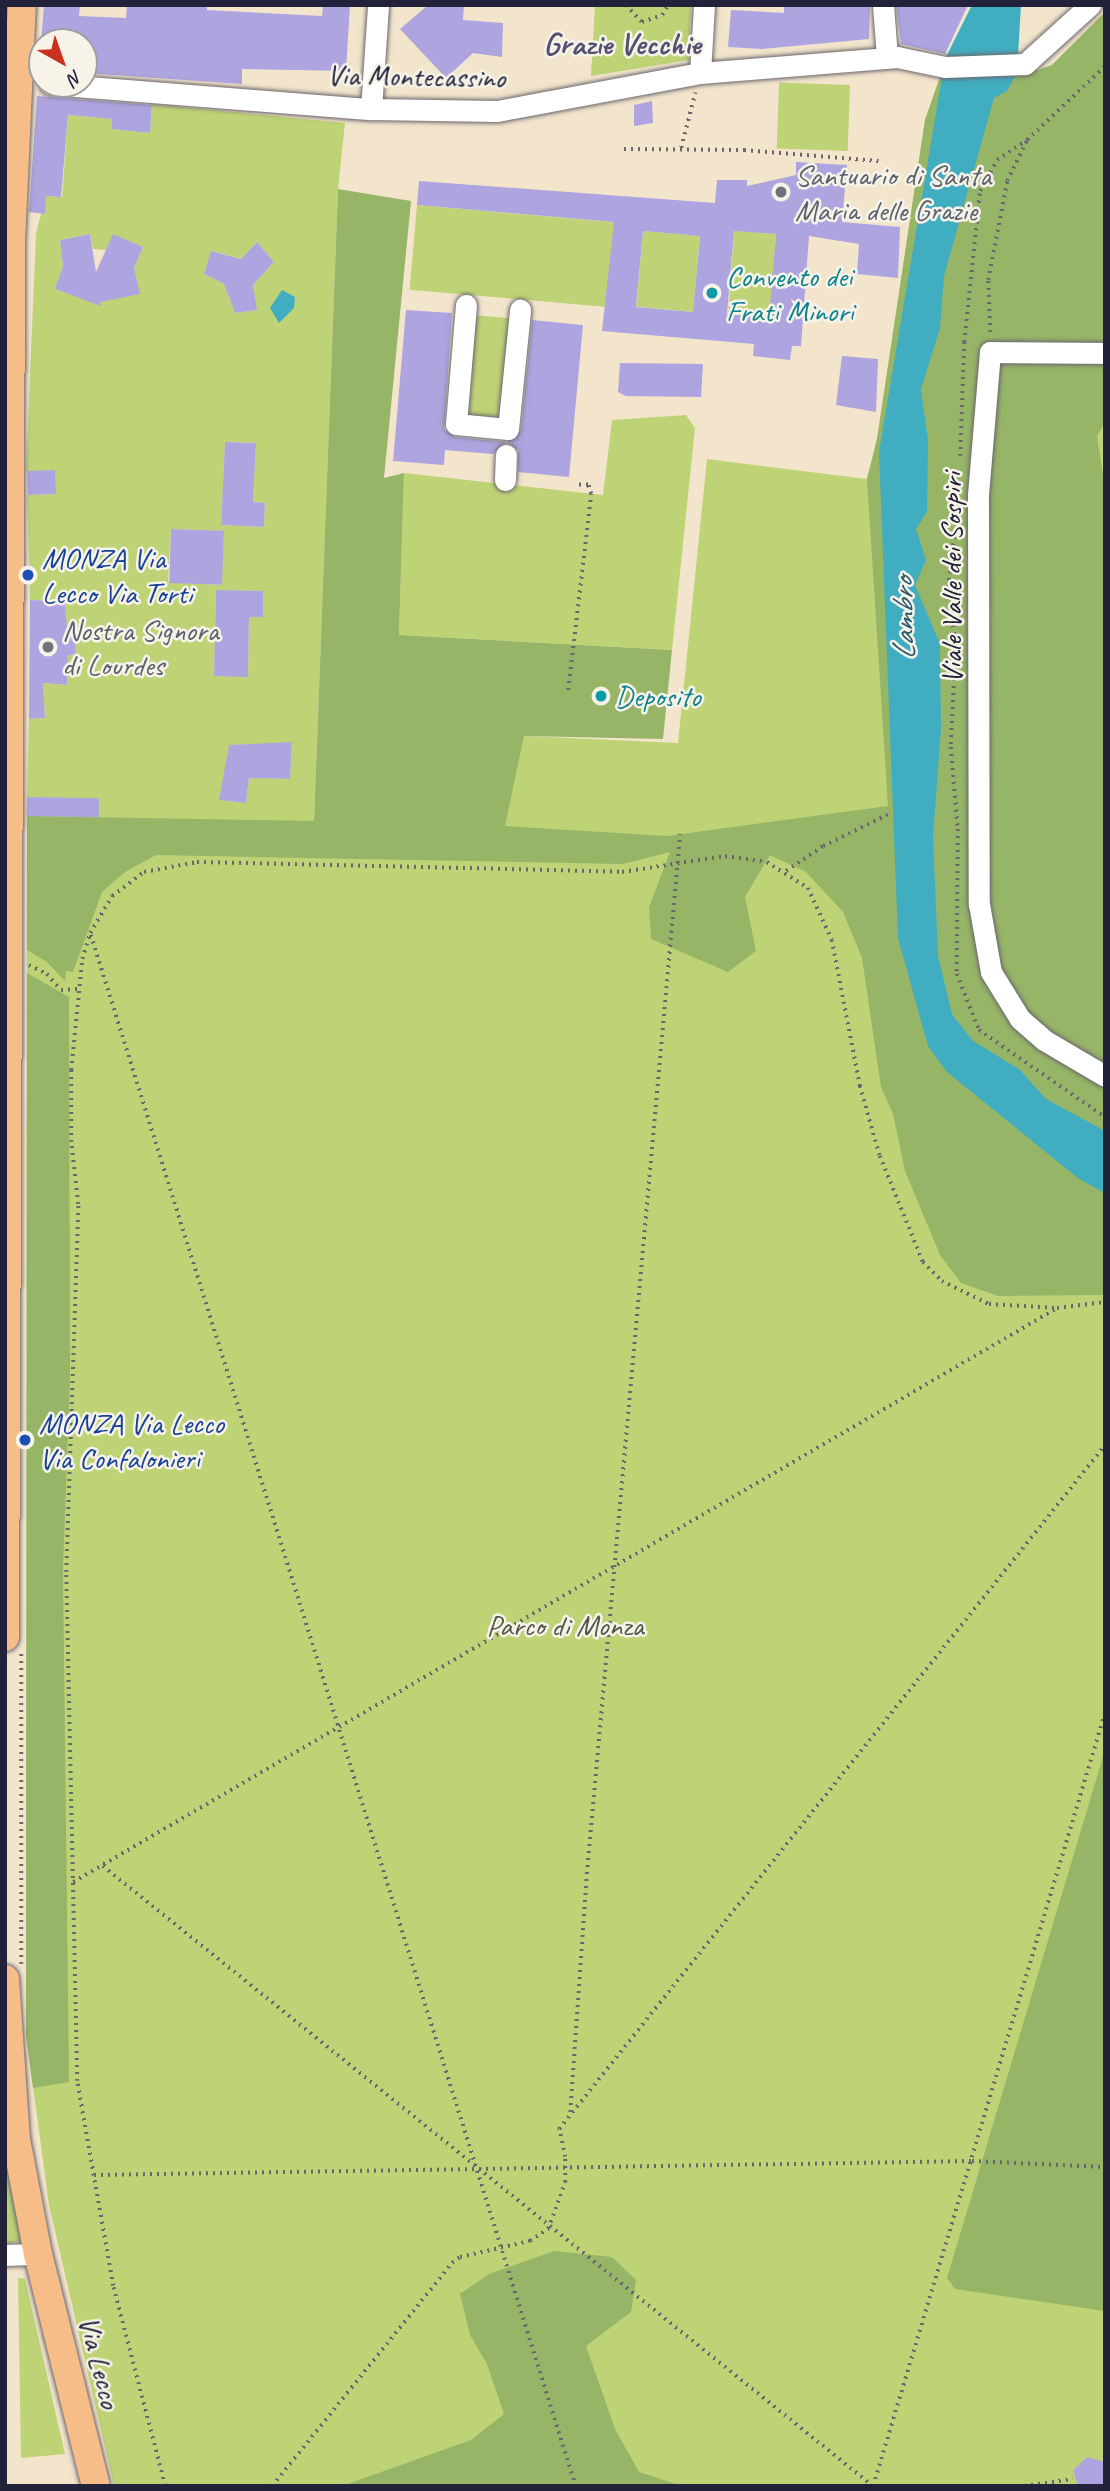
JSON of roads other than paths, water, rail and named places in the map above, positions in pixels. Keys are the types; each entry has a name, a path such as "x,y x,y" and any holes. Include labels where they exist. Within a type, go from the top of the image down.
{"main road":[{"path":"22,5 28,63"},
{"path":"13,1641 6,1563 8,506 29,98"},
{"name":"Via Lecco","path":"13,1977 11,2143 96,2486"}],"street":[{"path":"371,109 378,5"},
{"path":"700,73 704,5"},
{"path":"883,5 897,57"},
{"name":"Via Montecassino","path":"98,88 371,109 497,111 700,73 897,57 945,67 1017,65 1038,56 1090,5"},
{"path":"466,305 456,424 508,431 520,310"},
{"name":"Viale Valle dei Sospiri","path":"1105,353 990,352 978,496 979,904 991,972 1001,993 1044,1040 1105,1076"},
{"path":"505,480 506,455"},
{"path":"5,2255 38,2254"}],"water":[{"name":"Lambro","path":"972,5 1021,5 1017,73 1007,91 994,98 944,276 940,328 921,389 928,440 927,512 916,529 926,560 915,585 940,644 941,729 933,837 938,956 952,1014 973,1041 1019,1069 1046,1099 1105,1131 1105,1193 1079,1179 947,1072 928,1046 898,938 879,452 945,59"},
{"path":"282,290 295,297 294,308 279,323 270,308"}],"place":[{"name":"Santuario di Santa Maria delle Grazie","path":"781,192"},
{"name":"Convento dei Frati Minori","path":"712,293"},
{"name":"MONZA Via Lecco Via Torti","path":"28,575"},
{"name":"Nostra Signora di Lourdes","path":"48,647"},
{"name":"Deposito","path":"601,696"},
{"name":"MONZA Via Lecco Via Confalonieri","path":"25,1440"}],"district":[{"name":"Grazie Vecchie","path":"622,44"}],"park label":[{"name":"Parco di Monza","path":"565,1625"}]}
